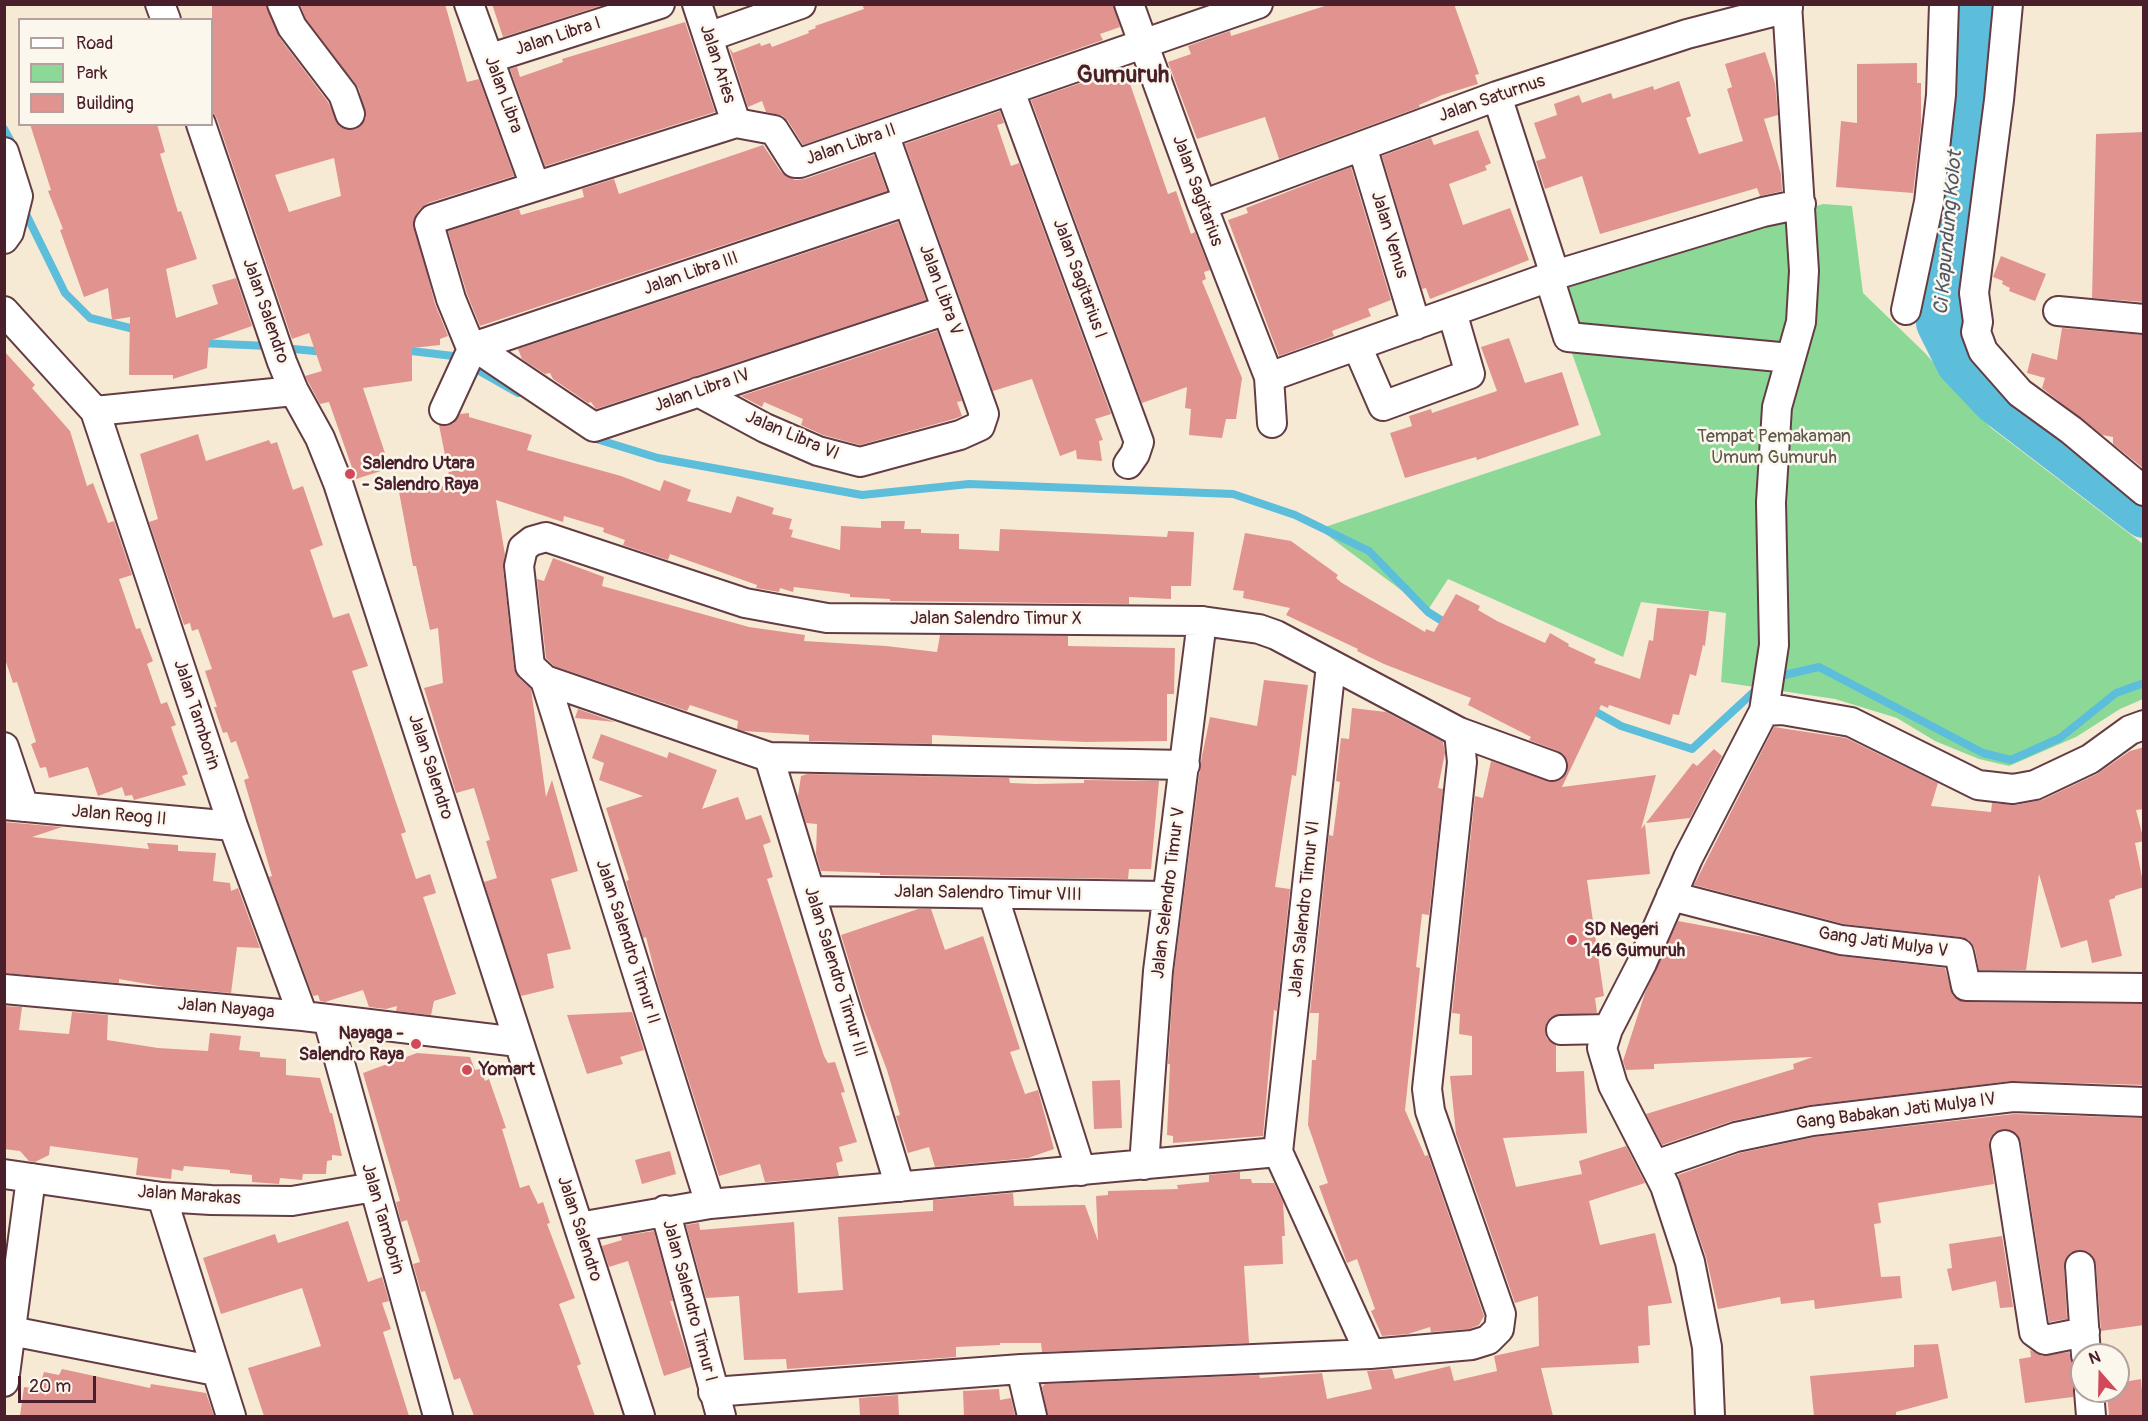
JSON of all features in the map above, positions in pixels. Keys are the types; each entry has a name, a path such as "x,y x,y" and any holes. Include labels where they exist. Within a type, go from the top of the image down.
{"street":[{"path":"282,4 292,27 343,94 350,114"},
{"name":"Jalan Libra","path":"469,4 491,58 535,186"},
{"name":"Jalan Libra I","path":"491,58 660,4"},
{"name":"Jalan Aries","path":"698,4 736,123"},
{"path":"708,37 801,4"},
{"name":"Jalan Sagitarius","path":"1130,4 1202,205 1269,377 1272,423"},
{"name":"Jalan Libra II","path":"468,359 465,338 428,226 433,219 736,123 774,130 797,163 1258,4"},
{"path":"1905,310 1929,202 1941,95 1944,4"},
{"path":"2008,4 1999,100 1974,292 1978,322 1976,332 1983,351 2020,393 2071,430 2144,491"},
{"path":"1710,1416 1707,1347 1690,1262 1665,1186 1606,1066 1602,1048 1608,1029 1642,963 1688,858 1765,704 1774,645 1770,502 1777,407 1801,322 1804,271 1787,6"},
{"name":"Jalan Saturnus","path":"1202,205 1497,96 1687,34 1787,6"},
{"name":"Jalan Sagitarius I","path":"1010,91 1139,442 1128,464"},
{"path":"1497,96 1552,276 1568,337 1790,358"},
{"name":"Jalan Salendro","path":"202,126 282,362 294,392 320,438 338,483 640,1416"},
{"name":"Jalan Libra V","path":"884,134 984,414 980,426 960,435"},
{"name":"Jalan Venus","path":"1362,146 1416,324"},
{"path":"4,152 18,196 9,232 4,238"},
{"name":"Jalan Libra III","path":"468,359 908,201"},
{"path":"1269,377 1552,276 1763,212 1801,204"},
{"name":"Jalan Libra IV","path":"468,359 594,427 947,310"},
{"path":"2058,310 2144,319"},
{"path":"4,311 95,411 294,392"},
{"path":"1357,346 1383,406 1470,374 1452,312"},
{"path":"444,410 468,359"},
{"name":"Jalan Libra VI","path":"698,392 765,428 818,451 860,462 960,435"},
{"name":"Jalan Tamborin","path":"95,411 233,826 315,1018 374,1187 438,1416"},
{"name":"Jalan Salendro Timur X","path":"523,548 532,541 546,537 745,603 827,618 1202,621 1259,629 1276,635 1459,732 1552,766"},
{"name":"Jalan Salendro Timur II","path":"523,548 519,566 530,666 545,680 710,1204"},
{"name":"Jalan Selendro Timur V","path":"1144,1166 1158,971 1202,621"},
{"name":"Jalan Salendro Timur VI","path":"1278,1152 1331,665"},
{"path":"545,680 769,757 1185,765"},
{"path":"1765,704 1782,710 1851,722 1978,785 2013,789 2035,784 2090,759 2130,730 2144,725"},
{"path":"717,1404 1021,1369 1370,1354 1472,1345 1488,1340 1499,1329 1501,1314 1430,1111 1427,1089 1462,762 1459,732"},
{"path":"4,747 14,806"},
{"name":"Jalan Salendro Timur III","path":"769,757 900,1187"},
{"name":"Jalan Reog II","path":"14,806 233,826"},
{"name":"Jalan Salendro Timur VIII","path":"810,891 1166,896"},
{"path":"993,894 1081,1171"},
{"name":"Gang Jati Mulya V","path":"1671,896 1841,940 1959,953 1966,986 2144,988"},
{"name":"Jalan Nayaga","path":"4,989 315,1018 518,1042"},
{"path":"1561,1030 1608,1029"},
{"name":"Gang Babakan Jati Mulya IV","path":"1655,1165 1736,1137 1812,1121 2013,1097 2144,1102"},
{"path":"2005,1145 2034,1332 2045,1340 2076,1343"},
{"path":"579,1227 665,1210 710,1204 1278,1152 1370,1354"},
{"path":"4,1382 11,1331 18,1176"},
{"name":"Jalan Marakas","path":"18,1176 162,1197 292,1201 374,1187"},
{"path":"162,1197 231,1416"},
{"name":"Jalan Salendro Timur I","path":"665,1210 717,1404"},
{"path":"2080,1266 2086,1343"},
{"path":"11,1331 216,1371"},
{"path":"1021,1369 1032,1416"}],"green space":[{"name":"Tempat Pemakaman Umum Gumuruh","path":"1823,204 1852,206 1863,293 1925,353 1990,427 2143,544 2143,699 2120,709 2076,737 2009,766 1979,759 1935,741 1897,718 1835,699 1721,682 1726,613 1641,602 1623,657 1448,579 1428,610 1319,529 1601,435 1547,283"}],"building":[{"path":"212,4 266,4 279,37 328,102 339,126 346,130 356,129 366,118 359,89 306,19 300,4 445,4 467,82 479,79 514,176 428,203 420,209 413,220 435,304 448,336 440,339 440,345 412,348 412,381 363,388 390,468 356,479 329,402 320,404 305,376 322,371 309,333 292,339 213,113","holes":["334,158 341,196 289,212 275,175"]},
{"path":"492,4 600,4 600,6 503,37"},
{"path":"862,4 1113,4 1120,27 1100,34 1103,40 803,145 788,121 783,116 766,112 762,101 748,107 729,47 733,53 760,43 761,46 770,43 772,47 809,33 808,31 816,28 815,26 864,9"},
{"path":"1331,4 1454,4 1479,74 1475,75 1478,84 1442,95 1419,105 1420,107 1279,159 1265,117 1197,139 1168,62 1191,54 1188,46 1230,31 1231,36"},
{"path":"685,22 715,112 545,166 510,69 517,67 520,77 563,62 562,59"},
{"path":"1765,52 1775,83 1778,115 1764,119 1781,174 1782,191 1760,196 1757,188 1600,234 1582,176 1545,189 1536,161 1546,158 1534,123 1557,115 1554,104 1579,95 1582,103 1611,93 1613,99 1653,86 1654,90 1679,81 1691,116 1686,118 1699,154 1743,141 1727,89 1732,87 1725,64"},
{"path":"1917,63 1917,83 1921,83 1921,125 1913,193 1836,187 1841,121 1857,123 1857,64"},
{"path":"1107,74 1110,84 1128,78 1168,194 1176,191 1191,234 1195,232 1210,270 1204,272 1206,279 1202,281 1242,378 1236,419 1226,419 1222,438 1189,435 1191,409 1185,408 1187,387 1142,403 1031,100"},
{"path":"1000,111 1004,123 997,125 1011,166 1019,163 1111,414 1095,419 1103,440 1099,441 1102,461 1077,459 1076,450 1060,456 1032,379 993,391 905,144"},
{"path":"31,126 158,126 165,152 160,154 178,212 181,211 197,259 166,269 176,318 218,304 212,285 236,278 252,326 209,341 207,368 173,379 173,375 129,375 130,317 112,320 108,288 84,297 60,230 63,229 48,191 51,190"},
{"path":"1478,130 1491,163 1485,166 1487,170 1449,184 1463,225 1510,208 1529,260 1430,299 1426,288 1422,289 1382,156 1431,138 1434,145"},
{"path":"2144,132 2144,302 2092,298 2096,134"},
{"path":"763,145 781,172 795,180 805,179 874,155 887,191 480,326 467,294 448,231 519,209 521,215 584,197 582,189 614,179 619,194"},
{"path":"1351,167 1391,300 1368,309 1371,316 1332,331 1334,336 1279,356 1228,220 1248,213 1246,208"},
{"path":"898,222 926,300 596,409 591,402 588,403 553,379 550,373 545,374 522,359 518,349"},
{"path":"2001,256 2046,274 2035,301 2009,291 2010,288 2002,284 2003,281 1993,277"},
{"path":"2062,328 2144,335 2144,469 2113,444 2113,437 2102,435 2042,388 2045,378 2027,373 2032,353 2057,360"},
{"path":"937,331 962,401 957,402 962,416 954,419 860,445 823,435 801,425 803,419 764,402 762,407 741,396"},
{"path":"1509,338 1525,383 1562,372 1579,425 1477,460 1476,457 1405,478 1390,433 1412,426 1409,416 1431,409 1432,413 1497,391 1481,347"},
{"path":"4,351 35,385 32,388 70,431 87,486 93,483 108,523 114,521 132,575 119,579 136,629 140,628 153,661 147,664 161,704 167,702 176,725 171,727 188,774 182,776 186,785 134,800 132,795 125,796 122,787 98,796 88,767 49,778 46,767 40,768 31,744 36,742 17,682 13,683 4,656"},
{"path":"469,413 469,417 532,435 527,450 621,476 660,491 664,480 691,490 687,501 731,513 737,496 774,508 772,514 792,519 789,529 793,530 791,537 840,550 841,526 881,528 881,521 905,521 904,529 921,529 921,533 959,534 959,549 999,551 1000,529 1167,537 1168,531 1194,532 1191,586 1171,586 1171,599 1129,597 1129,604 890,601 890,599 850,597 850,594 794,587 793,592 780,588 779,592 756,588 757,585 670,554 668,560 623,545 625,540 603,532 604,528 564,516 563,522 496,500 505,555 503,568 514,668 519,678 531,689 546,797 552,780 578,871 551,879 571,949 547,954 554,988 521,996 484,882 497,878 486,841 490,840 474,788 456,793 424,688 443,683 438,628 430,630 416,566 413,566 399,492 451,485 439,425 453,424 460,414"},
{"path":"198,434 206,461 269,440 271,444 277,442 293,490 303,486 323,545 310,550 333,618 349,613 368,666 352,671 406,832 401,834 416,879 430,874 436,893 423,897 456,994 434,1001 431,1015 396,1011 397,1006 386,1009 369,1007 363,990 325,1002 320,1001 318,995 313,996 269,877 272,876 244,780 249,778 236,741 231,743 227,732 223,733 214,707 217,707 205,671 212,669 198,629 192,631 190,623 184,625 149,522 158,519 140,454"},
{"path":"1245,533 1291,541 1338,575 1336,578 1342,583 1425,632 1426,629 1434,632 1456,594 1480,606 1478,610 1497,621 1545,643 1550,633 1569,644 1568,646 1596,659 1594,663 1640,679 1649,640 1653,641 1657,608 1709,611 1705,646 1703,645 1696,676 1690,674 1679,715 1673,714 1670,725 1609,705 1608,708 1601,705 1562,787 1656,775 1641,829 1645,824 1650,874 1587,880 1604,996 1595,998 1597,1013 1553,1016 1547,1022 1545,1030 1547,1039 1556,1045 1556,1072 1584,1071 1587,1133 1503,1138 1516,1187 1582,1174 1579,1161 1626,1146 1645,1183 1589,1201 1600,1245 1655,1233 1672,1303 1648,1306 1650,1345 1638,1346 1639,1363 1541,1368 1553,1416 1048,1416 1042,1387 1045,1384 1259,1375 1260,1378 1322,1373 1327,1399 1372,1389 1367,1371 1392,1369 1395,1379 1450,1366 1454,1381 1497,1371 1494,1356 1539,1346 1538,1296 1515,1303 1456,1134 1450,1076 1472,1075 1472,1036 1459,1034 1460,1014 1452,1013 1475,796 1483,798 1491,761 1554,782 1562,779 1567,772 1568,763 1558,751 1529,740 1531,737 1468,705 1471,698 1357,651 1358,649 1286,615 1290,608 1243,598 1244,591 1233,590"},
{"path":"553,558 604,577 602,586 749,627 805,635 804,641 937,652 940,635 1068,636 1068,646 1175,648 1174,694 1167,694 1167,741 1085,742 932,735 932,744 809,741 809,735 743,731 737,729 738,721 690,705 687,711 554,666 546,658 537,579 544,581"},
{"path":"1264,680 1308,685 1296,776 1292,775 1275,887 1290,889 1277,1011 1274,1010 1263,1136 1173,1143 1173,1136 1167,1135 1170,1064 1168,1064 1174,973 1201,761 1210,717 1257,726"},
{"path":"1352,708 1386,712 1443,742 1445,753 1438,788 1443,789 1429,915 1422,914 1416,967 1420,968 1405,1110 1425,1156 1428,1155 1484,1316 1479,1325 1469,1329 1431,1332 1430,1327 1408,1334 1382,1336 1371,1311 1375,1309 1357,1259 1347,1263 1319,1186 1328,1183 1308,1125 1312,1060 1316,1060 1319,1013 1310,1013 1329,835 1333,836 1340,782 1336,781 1341,738 1349,739"},
{"path":"578,709 615,722 575,718"},
{"path":"1774,727 1846,738 1938,783 1931,806 1991,812 1992,803 2016,805 2042,800 2097,774 2130,751 2144,747 2144,809 2136,810 2144,841 2135,843 2144,887 2109,900 2122,956 2092,963 2087,940 2061,948 2039,874 2026,970 1979,970 1975,949 1969,940 1961,937 1844,924 1694,885"},
{"path":"601,734 667,758 669,752 717,770 702,809 738,797 746,820 761,815 771,842 763,845 773,877 767,879 824,1056 828,1063 835,1062 845,1092 841,1093 857,1142 839,1147 843,1161 836,1163 839,1176 765,1182 760,1164 719,1176 657,981 646,937 643,938 626,881 629,880 606,808 643,796 599,780 604,763 592,758"},
{"path":"1714,749 1722,756 1690,818 1646,823 1693,763 1697,766"},
{"path":"807,774 1009,778 1010,783 1036,784 1084,783 1084,780 1159,781 1151,869 1129,869 1128,879 880,875 880,873 821,871 816,854 817,824 806,823 798,796 801,776"},
{"path":"4,822 62,827 32,837 149,849 147,843 178,845 178,851 216,853 213,881 230,883 231,891 238,888 260,948 237,947 231,993 164,987 119,979 119,983 4,973"},
{"path":"918,909 931,909 945,950 983,936 1020,1049 1010,1052 1025,1094 1038,1090 1054,1149 1028,1158 935,1167 929,1147 908,1153 896,1116 900,1115 887,1070 863,1007 841,935"},
{"path":"1678,921 1764,937 1839,956 1945,968 1953,996 1965,1002 2144,1004 2144,1085 2011,1081 1810,1105 1732,1121 1662,1145 1646,1114 1794,1069 1793,1064 1813,1057 1654,1064 1654,1069 1626,1070 1623,1061 1645,993"},
{"path":"4,1006 22,1007 19,1030 69,1034 72,1012 108,1015 107,1040 158,1048 208,1051 210,1033 241,1036 239,1050 260,1052 260,1057 286,1059 286,1075 320,1078 330,1113 332,1113 342,1156 332,1155 332,1160 327,1161 326,1174 303,1174 302,1180 280,1178 279,1184 252,1182 252,1175 230,1173 230,1170 184,1166 183,1171 172,1169 171,1179 136,1175 138,1158 50,1146 49,1155 35,1162 29,1161 20,1151 4,1149"},
{"path":"632,1012 644,1050 620,1057 623,1064 587,1074 567,1015"},
{"path":"417,1053 470,1057 475,1070 480,1069 485,1081 489,1079 506,1128 502,1129 520,1188 529,1185 538,1204 543,1202 550,1223 547,1224 575,1298 559,1304 581,1364 577,1366 595,1416 474,1416 460,1378 454,1380 425,1291 421,1292 413,1264 420,1262 407,1220 401,1222 396,1202 400,1201 363,1073"},
{"path":"1120,1080 1122,1128 1094,1129 1092,1081"},
{"path":"2014,1114 2144,1118 2144,1325 2101,1331 2096,1264 2088,1252 2079,1250 2070,1253 2064,1267 2067,1319 2049,1322 2021,1142 2017,1134 2003,1129 1994,1133 1989,1140 1994,1184 1878,1203 1881,1223 1874,1224 1881,1277 1900,1276 1902,1298 1815,1309 1814,1300 1781,1304 1780,1297 1718,1309 1706,1257 1678,1175 1740,1153 1815,1137"},
{"path":"670,1151 676,1174 642,1184 635,1160"},
{"path":"1240,1172 1240,1179 1251,1179 1252,1183 1274,1183 1283,1202 1285,1236 1282,1236 1283,1264 1244,1266 1249,1343 1042,1352 1041,1343 1000,1343 1000,1345 956,1347 956,1357 787,1369 786,1359 744,1360 739,1296 706,1298 686,1225 699,1223 700,1230 794,1222 798,1293 843,1290 838,1217 933,1211 933,1200 1013,1193 1014,1206 1085,1205 1098,1241 1096,1196 1108,1195 1108,1191 1178,1189 1177,1185 1209,1182 1209,1175"},
{"path":"348,1221 368,1282 382,1277 389,1301 382,1303 391,1329 383,1332 409,1416 264,1416 248,1368 321,1346 302,1288 221,1314 203,1258 275,1234 278,1243"},
{"path":"654,1231 673,1301 670,1301 691,1367 664,1376 628,1261 609,1267 602,1246 622,1240 621,1236"},
{"path":"2002,1236 2013,1307 2000,1308 1996,1281 1952,1291 1947,1269 1952,1268 1949,1244"},
{"path":"1938,1344 1948,1398 1896,1412 1896,1416 1814,1416 1810,1376 1914,1367 1914,1345"},
{"path":"2030,1350 2042,1356 2069,1352 2070,1397 2025,1403 2019,1359 2031,1357"},
{"path":"62,1369 150,1388 151,1384 206,1393 214,1416 20,1416 24,1387 39,1389 44,1372 59,1375"},
{"path":"2141,1379 2144,1416 2109,1416 2108,1403 2130,1403 2130,1381"},
{"path":"999,1389 1000,1400 1011,1398 1015,1416 964,1416 963,1391"},
{"path":"898,1395 899,1416 860,1416 859,1398"}],"waterway":[{"name":"Ci Kapundung Kolot","path":"1971,4 1939,323 1959,363 1995,401 2144,515"},
{"path":"4,129 15,149"},
{"path":"24,210 65,293 90,318 138,330"},
{"path":"200,343 268,346"},
{"path":"283,348 325,352"},
{"path":"403,350 453,356 518,393"},
{"path":"593,438 658,458 862,495 969,484 1233,494 1295,515 1369,551 1428,612 1447,624"},
{"path":"1776,677 1819,667 1983,753 2011,760 2060,738 2116,693 2144,683"},
{"path":"1589,708 1621,726 1692,749 1758,688"}],"place":[{"name":"Salendro Utara - Salendro Raya","path":"350,474"},
{"name":"SD Negeri 146 Gumuruh","path":"1572,940"},
{"name":"Nayaga - Salendro Raya","path":"416,1044"},
{"name":"Yomart","path":"467,1070"}],"district":[{"name":"Gumuruh","path":"1123,76"}]}
